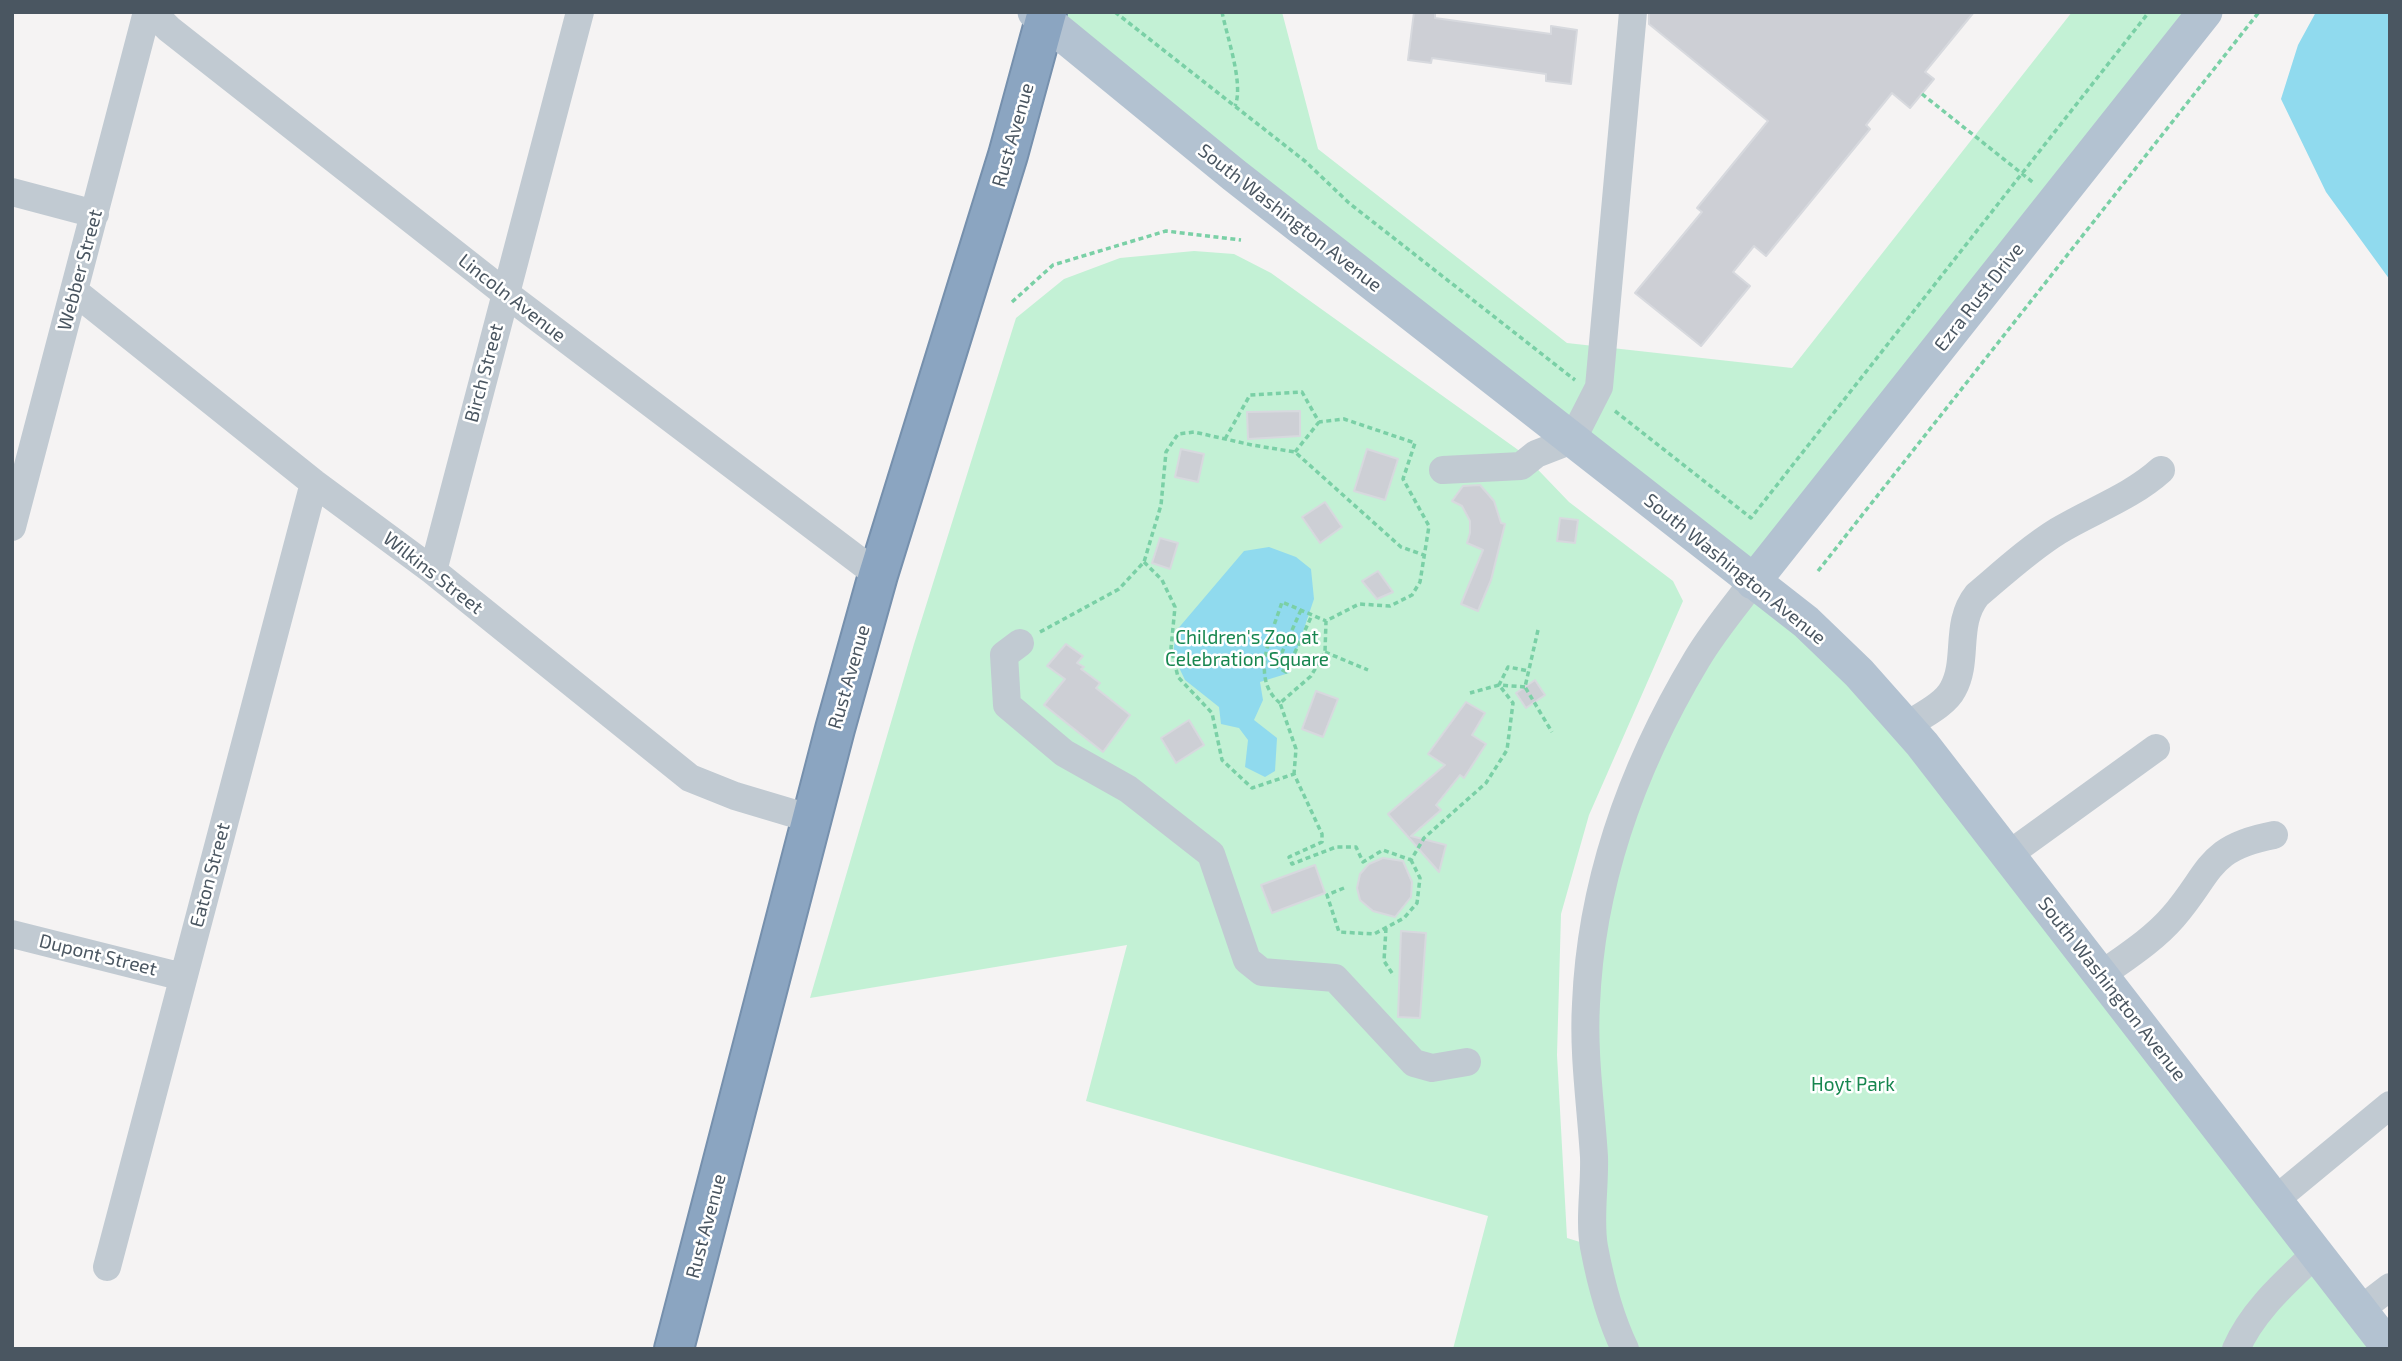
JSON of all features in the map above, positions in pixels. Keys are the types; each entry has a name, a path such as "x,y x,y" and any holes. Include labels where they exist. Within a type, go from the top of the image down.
{"highway":[{"name":"Rust Avenue","path":"674,1349 878,575 1008,155 1042,15"}],"main road":[{"name":"Ezra Rust Drive","path":"1753,582 2205,12"},
{"name":"South Washington Avenue","path":"1042,15 1234,175 1806,622 1859,673 1906,726 2008,855 2390,1349"}],"street":[{"name":"Webber Street","path":"12,527 17,494 150,12"},
{"name":"Lincoln Avenue","path":"150,12 505,293 878,575"},
{"name":"Birch Street","path":"433,571 580,12"},
{"path":"1443,470 1521,466 1536,454 1572,440 1598,387 1633,12"},
{"path":"12,191 95,214"},
{"name":"Wilkins Street","path":"74,291 314,483 433,571 690,778 734,796 812,819"},
{"path":"1906,726 1946,699 1954,689 1965,617 1977,595 2043,541 2138,489 2161,470"},
{"name":"Eaton Street","path":"107,1267 314,483"},
{"path":"1625,1349 1617,1331 1594,1246 1594,1160 1585,1005 1592,934 1606,862 1632,790 1663,720 1698,657 1753,582"},
{"path":"1020,643 1004,655 1007,705 1065,753 1128,789 1211,854 1247,960 1262,972 1335,978 1414,1063 1432,1068 1467,1062"},
{"path":"2008,855 2155,748"},
{"path":"2101,975 2160,931 2220,855 2237,844 2274,835"},
{"name":"Dupont Street","path":"12,934 183,977"},
{"path":"2275,1200 2390,1105"},
{"path":"2236,1349 2244,1331 2269,1299 2316,1253"},
{"path":"2360,1310 2390,1287"}],"path":[{"path":"1115,12 1306,162 1349,203 1751,518 2149,12"},
{"path":"1222,12 1237,84 1238,98 1234,106"},
{"path":"1818,571 2259,12"},
{"path":"1922,93 2056,200"},
{"path":"1012,302 1053,265 1167,231 1241,240"},
{"path":"1225,439 1250,396 1302,393 1319,422"},
{"path":"1295,452 1319,422 1344,419 1415,443 1403,479 1429,526 1420,582 1412,595 1390,606 1359,604 1326,621"},
{"path":"1020,643 1119,589 1144,562 1161,505 1166,452 1178,434 1194,432 1295,452 1401,547 1424,555"},
{"path":"1144,562 1162,580 1175,607 1171,648 1178,677 1212,713 1222,760 1252,788 1294,774"},
{"path":"1326,621 1282,603 1262,666 1271,695 1280,703 1296,748 1294,774 1322,834 1322,842 1289,857 1292,864 1336,847 1356,847 1363,862 1383,850 1410,860 1420,878 1417,903 1404,918 1374,934 1339,932 1327,895 1344,888"},
{"path":"1301,610 1276,666 1286,672 1312,615"},
{"path":"1280,703 1311,676 1325,652 1326,621"},
{"path":"1538,630 1525,687 1552,732"},
{"path":"1325,652 1368,670"},
{"path":"1499,685 1508,667 1529,671"},
{"path":"1410,860 1424,838 1486,783 1507,750 1513,703 1499,685"},
{"path":"1470,692 1499,685 1525,687"},
{"path":"1387,927 1384,961 1394,976"}],"green space":[{"path":"1047,12 1282,12 1318,149 1567,343 1792,368 2072,12 2205,12 1753,582"},
{"path":"1194,251 1234,254 1271,273 1521,452 1569,502 1673,581 1683,601 1589,815 1561,914 1557,1055 1567,1238 1593,1246 1585,1005 1631,790 1753,582 1806,622 2390,1349 1453,1349 1488,1216 1086,1101 1127,945 810,998 914,644 1016,318 1064,279 1120,258"}],"water":[{"path":"2316,12 2390,12 2390,280 2326,192 2281,99 2298,45"},
{"path":"1269,547 1296,557 1311,569 1314,599 1289,673 1260,682 1263,700 1254,720 1277,738 1275,771 1265,777 1245,767 1248,740 1239,728 1221,724 1219,707 1185,680 1173,655 1176,631 1244,551"}],"building":[{"path":"1414,12 1435,12 1435,18 1551,34 1551,26 1577,30 1571,84 1546,81 1546,74 1432,58 1431,63 1408,60"},
{"path":"1649,12 1974,12 1925,72 1934,79 1910,108 1892,93 1866,125 1870,129 1766,256 1754,246 1733,272 1750,286 1701,346 1635,293 1702,212 1697,208 1768,121 1649,24"},
{"path":"1300,411 1300,436 1248,439 1247,412"},
{"path":"1181,449 1204,454 1198,482 1175,477"},
{"path":"1367,449 1398,459 1385,500 1354,491"},
{"path":"1480,485 1494,501 1501,523 1505,524 1491,580 1478,611 1461,604 1483,550 1467,543 1470,521 1462,506 1452,501 1463,486"},
{"path":"1325,502 1342,527 1320,543 1302,517"},
{"path":"1560,518 1578,520 1575,543 1557,541"},
{"path":"1160,538 1178,543 1170,569 1152,563"},
{"path":"1378,571 1393,592 1377,599 1362,581"},
{"path":"1066,644 1083,656 1077,663 1100,683 1096,688 1130,715 1103,752 1044,705 1065,679 1047,666"},
{"path":"1535,680 1545,695 1526,708 1516,693"},
{"path":"1316,691 1338,699 1323,737 1302,729"},
{"path":"1466,702 1485,713 1472,735 1486,744 1464,778 1460,775 1436,805 1441,810 1411,836 1446,845 1439,872 1388,814 1445,765 1428,754"},
{"path":"1189,720 1204,745 1176,763 1161,738"},
{"path":"1383,858 1403,861 1412,882 1411,897 1395,917 1373,911 1360,900 1357,888 1360,874 1369,864"},
{"path":"1315,865 1325,893 1272,913 1261,885"},
{"path":"1401,931 1426,933 1420,1018 1398,1017"}],"park label":[{"name":"Children's Zoo at Celebration Square","path":"1247,649"},
{"name":"Hoyt Park","path":"1853,1085"}]}
